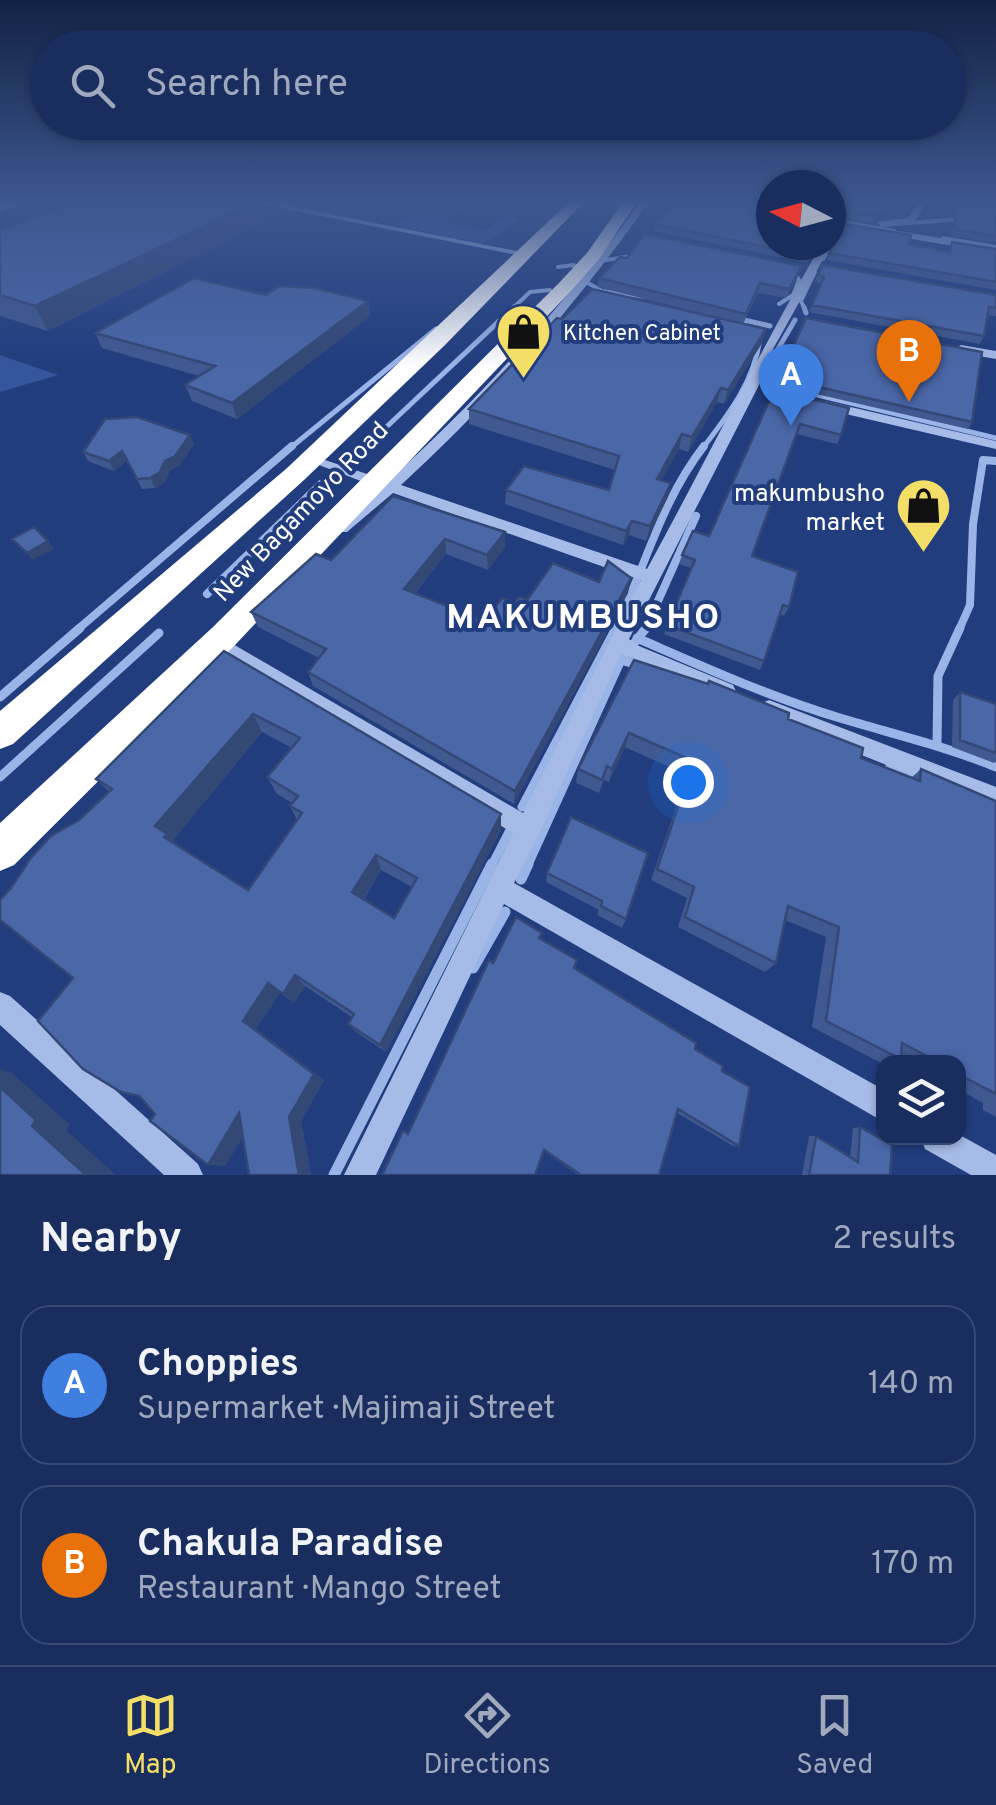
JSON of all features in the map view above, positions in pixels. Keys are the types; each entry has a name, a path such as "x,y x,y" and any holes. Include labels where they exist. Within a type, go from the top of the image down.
{"highway":[{"name":"New Bagamoyo Road","path":"0,733 313,460 524,257"},
{"name":"New Bagamoyo Road","path":"0,851 384,484 570,290 592,257"}],"street":[{"path":"570,290 600,257"},
{"path":"360,1175 618,641 752,387 768,336 788,315 818,260"},
{"path":"795,268 836,268"},
{"path":"570,290 594,295"},
{"path":"788,315 808,319"},
{"path":"940,344 996,355"},
{"path":"752,387 771,392"},
{"path":"810,401 996,445"},
{"path":"313,460 652,577"},
{"path":"0,873 218,645 384,484"},
{"path":"618,641 721,689 996,798"},
{"path":"218,645 528,830"},
{"path":"501,889 876,1103"},
{"path":"0,1006 186,1175"},
{"path":"948,1145 996,1172"}],"shaded area":[{"path":"0,355 58,375 0,392"}],"building":[{"path":"0,257 139,257 35,306 0,295"},
{"path":"620,257 756,257 756,260 802,266 789,289 760,283 746,314 599,278"},
{"path":"851,257 996,257 996,282"},
{"path":"823,265 996,295 996,308 989,307 984,336 812,305 824,277 818,274"},
{"path":"194,278 266,295 280,286 315,288 368,301 232,403 185,385 215,366 95,333"},
{"path":"592,289 766,329 728,390 721,388 692,437 682,434 657,479 671,483 650,526 632,521 626,531 506,490 524,466 609,490 619,456 469,409 557,318 562,319"},
{"path":"806,318 982,352 972,422 779,378"},
{"path":"774,390 849,408 841,435 800,424 752,556 798,572 789,607 783,605 764,661 667,625 695,560 682,555 693,531 709,536"},
{"path":"137,417 190,435 175,456 165,461 160,472 137,479 122,451 109,461 83,452 105,419"},
{"path":"393,496 505,532 487,555 445,539 404,589 485,621 502,598 515,603 519,597 527,600 553,563 599,582 608,561 631,578 515,791 308,672 326,649 251,612 316,554 331,560"},
{"path":"34,527 48,541 27,553 12,539"},
{"path":"224,651 501,814 380,1045 348,1024 354,1014 295,975 283,994 268,983 243,1021 314,1074 289,1117 299,1175 249,1175 239,1113 208,1165 150,1121 155,1114 139,1096 121,1092 83,1069 38,1021 73,978 0,920 0,900 51,836 79,820 112,789 96,779","holes":["253,714 300,738 267,777 298,796 290,806 302,813 248,890 164,837 167,834 155,826","376,855 417,878 394,918 352,892"]},
{"path":"634,660 708,684 709,681 789,713 788,719 863,748 861,758 920,781 921,769 996,801 996,1094 966,1078 966,1055 925,1055 902,1043 901,1055 893,1055 826,1021 839,927 788,906 776,963 685,917 694,887 657,869 680,801 689,759 629,733 612,769 607,766 602,780 578,769"},
{"path":"960,692 996,704 996,753 960,740"},
{"path":"571,817 648,853 626,919 601,906 602,901 547,873"},
{"path":"516,917 542,933 539,938 577,960 574,968 696,1043 695,1049 723,1066 722,1071 750,1087 739,1146 678,1109 659,1175 581,1175 544,1150 535,1175 382,1175 403,1131 408,1134 489,960 493,963"},
{"path":"0,1087 36,1120 32,1126 86,1175 0,1175"},
{"path":"860,1127 876,1136 876,1145 892,1145 890,1175 809,1175 816,1136 858,1162"}],"waterway":[{"path":"601,261 626,257"},
{"path":"558,267 574,265 576,273"},
{"path":"779,304 793,295 799,280 792,270"},
{"path":"805,310 801,301 815,272"},
{"path":"588,283 602,291 653,298"},
{"path":"511,310 530,292 550,290"},
{"path":"363,449 514,307"},
{"path":"740,319 770,326"},
{"path":"783,386 770,383 778,349 795,320"},
{"path":"702,449 738,397 757,355 760,339 743,323 728,321"},
{"path":"289,449 436,329"},
{"path":"801,391 996,438"},
{"path":"77,630 292,446"},
{"path":"351,460 366,446"},
{"path":"615,630 676,489 704,446"},
{"path":"959,630 970,605 973,524 983,460 996,461"},
{"path":"207,594 321,484"},
{"path":"646,628 696,516"},
{"path":"0,697 80,628"},
{"path":"638,638 646,628"},
{"path":"937,743 938,676 960,628"},
{"path":"522,807 615,630"},
{"path":"0,777 159,633"},
{"path":"621,660 638,638"},
{"path":"638,638 788,701 996,767"},
{"path":"527,867 621,660"},
{"path":"621,660 641,666"},
{"path":"890,766 918,779"},
{"path":"491,867 510,830"},
{"path":"334,1175 492,864"},
{"path":"521,879 528,864"},
{"path":"473,968 505,912"}],"place":[{"name":"Kitchen Cabinet","path":"524,381"},
{"name":"Chakula Paradise","path":"909,402"},
{"name":"Choppies","path":"791,426"},
{"name":"makumbusho market","path":"924,555"}],"district":[{"name":"MAKUMBUSHO","path":"584,616"}]}
